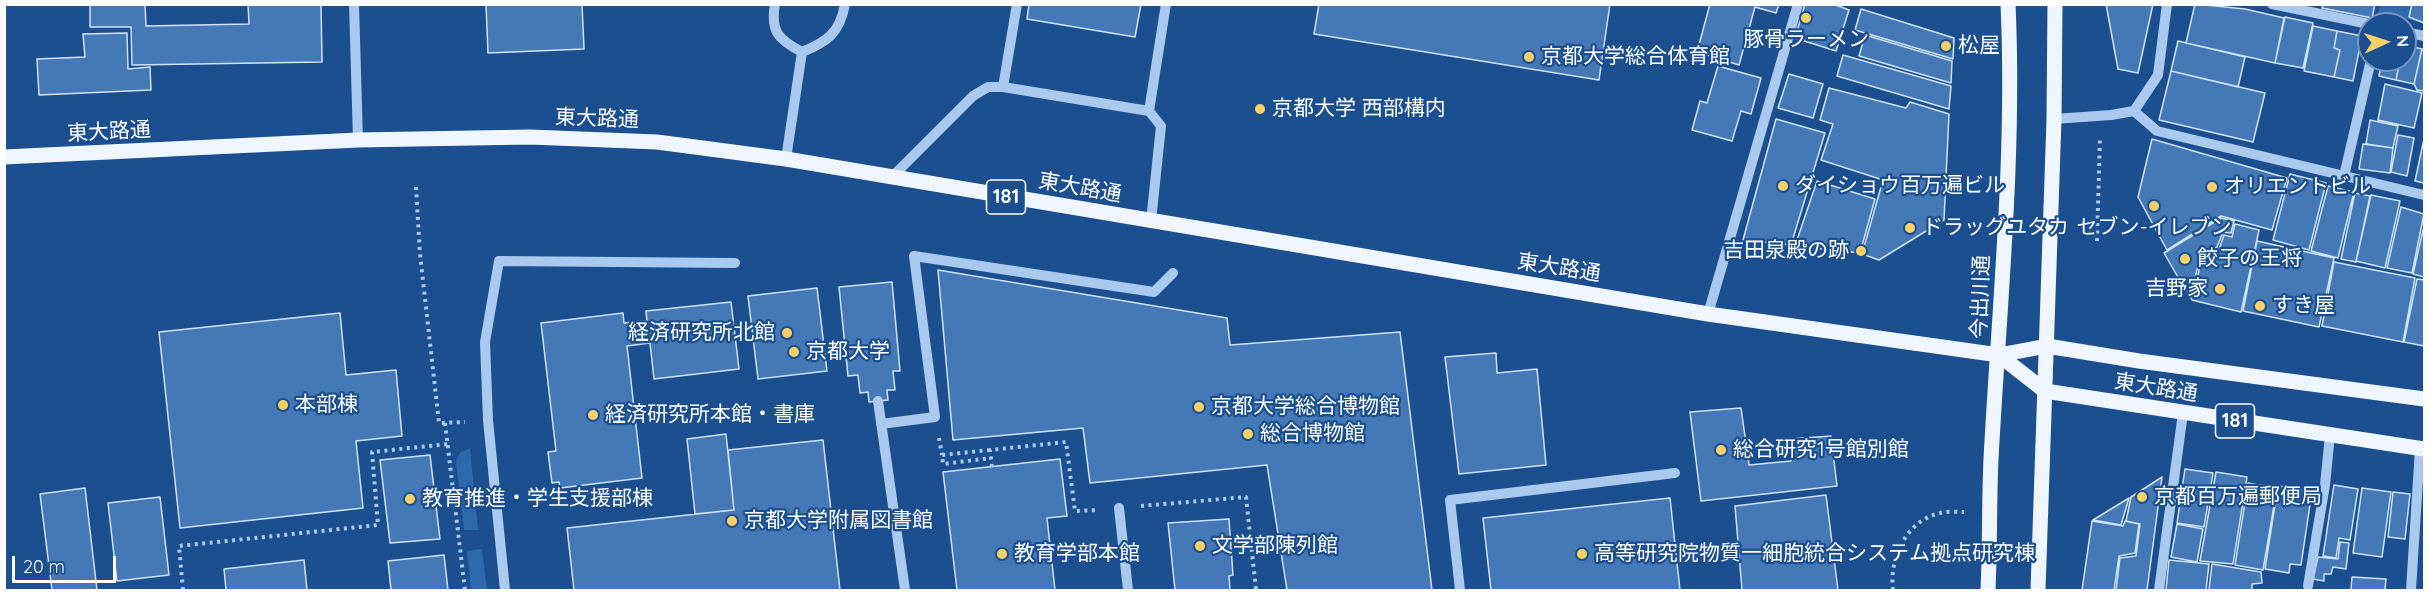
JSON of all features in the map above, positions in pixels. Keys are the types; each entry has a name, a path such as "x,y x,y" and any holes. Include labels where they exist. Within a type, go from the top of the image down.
{"main road":[{"name":"今出川通","path":"1988,591 1991,458 1999,355 2009,97 2008,4"},
{"path":"2038,591 2054,119 2055,4"},
{"name":"東大路通","path":"4,157 358,140 530,137 645,142 786,159 1708,314 1999,355 2047,346 2139,361 2424,399"},
{"name":"東大路通","path":"1999,355 2045,391 2422,449"}],"street":[{"path":"354,4 358,140"},
{"path":"775,4 772,21 778,36 802,52"},
{"path":"802,52 827,42 843,19 845,4"},
{"path":"1003,87 1017,4"},
{"path":"1149,111 1166,4"},
{"path":"1708,314 1798,4"},
{"path":"2054,119 2134,111 2158,75 2167,4"},
{"path":"2271,4 2357,22"},
{"path":"786,159 802,52"},
{"path":"2344,176 2368,72"},
{"path":"892,177 973,96 988,87 1003,87 1149,111 1161,126 1151,221"},
{"path":"2134,111 2157,131 2424,195"},
{"path":"881,424 935,417 914,255 1154,292 1173,273"},
{"path":"505,591 488,420 485,342 499,261 735,263"},
{"path":"878,401 905,591"},
{"path":"2159,591 2183,413"},
{"path":"2308,586 2325,485 2330,435"},
{"path":"2411,591 2422,449"},
{"path":"1460,591 1450,500 1675,473"},
{"path":"1119,508 1128,591"}],"path":[{"path":"2097,241 2100,185 2099,116"},
{"path":"416,187 420,254 439,423 488,420"},
{"path":"445,423 465,591"},
{"path":"991,458 943,464 942,455 1066,442 1075,511 1246,496 1256,591"},
{"path":"183,591 179,546 378,525 372,452 448,444"},
{"path":"990,450 992,467"},
{"path":"1893,591 1891,574 1896,554 1906,534 1922,521 1941,512 1964,512"}],"shaded area":[{"path":"2380,5 2412,5 2414,12 2378,12"},
{"path":"470,448 478,530 464,530 456,461 460,453"},
{"path":"482,549 487,590 471,590 467,551"}],"building":[{"path":"90,4 145,4 146,26 249,24 248,4 321,4 322,62 132,65 131,27 90,27"},
{"path":"486,4 582,4 584,49 488,53"},
{"path":"1029,4 1141,4 1135,37 1027,19"},
{"name":"京都大学総合体育館","path":"1319,4 1610,4 1599,80 1314,34"},
{"path":"1710,4 1779,4 1776,13 1755,7 1739,65 1697,52"},
{"path":"1805,4 1833,4 1849,10 1836,51 1795,38"},
{"path":"2106,4 2153,4 2138,73 2118,69"},
{"path":"2195,4 2245,9 2284,18 2275,63 2186,43"},
{"path":"2323,4 2375,4 2373,12 2357,12 2357,15 2322,8"},
{"path":"2412,4 2424,4 2424,23 2417,20 2417,12 2410,12"},
{"path":"1861,9 1954,38 1953,59 1855,30"},
{"path":"2285,17 2313,23 2303,68 2275,63"},
{"path":"2313,26 2337,31 2334,48 2340,50 2334,77 2304,71"},
{"path":"2337,31 2357,35 2357,61 2353,81 2334,77 2340,50 2334,48"},
{"path":"127,33 128,69 150,67 151,90 39,95 37,59 85,57 83,34"},
{"path":"1865,35 1952,61 1951,83 1859,56"},
{"path":"2178,41 2245,57 2238,87 2171,71"},
{"path":"2417,48 2422,49 2417,71"},
{"path":"2422,49 2424,50 2424,91 2417,90 2414,84"},
{"path":"1843,55 1951,86 1949,109 1837,76"},
{"path":"1718,66 1761,78 1751,114 1741,111 1732,141 1692,130 1700,101 1707,103"},
{"path":"2171,71 2265,93 2253,142 2159,120"},
{"path":"2380,72 2398,72 2396,80 2379,76"},
{"path":"2398,72 2417,72 2414,84 2396,80"},
{"path":"1789,74 1823,84 1813,118 1778,108"},
{"path":"2385,84 2422,93 2414,128 2378,120"},
{"path":"1829,88 1906,108 1910,102 1949,114 1944,220 1879,260 1862,254 1883,180 1821,160 1833,124 1820,120"},
{"name":"ダイショウ百万遍ビル","path":"1776,119 1825,133 1791,245 1743,240"},
{"path":"2370,120 2398,126 2393,148 2366,144"},
{"path":"2398,135 2414,138 2407,176 2391,172"},
{"name":"オリエントビル","path":"2152,139 2287,178 2272,230 2221,216 2167,250 2138,197"},
{"path":"2424,139 2424,183 2415,181"},
{"path":"2363,144 2393,148 2390,173 2359,169"},
{"path":"2290,174 2326,183 2309,250 2273,240"},
{"path":"1817,181 1875,199 1860,253 1795,246"},
{"path":"2328,186 2354,192 2338,258 2311,251"},
{"path":"2355,193 2370,196 2356,262 2341,259"},
{"path":"2371,195 2400,201 2385,268 2356,261"},
{"path":"2401,207 2424,214 2412,273 2387,268"},
{"path":"2221,218 2234,221 2231,233 2223,232 2217,247 2199,262 2195,278 2183,286 2164,253"},
{"path":"2235,224 2259,230 2241,312 2192,300 2185,287 2197,280 2200,265 2218,252 2224,235 2232,237"},
{"path":"2424,226 2424,277 2413,274"},
{"path":"2257,241 2334,258 2319,327 2243,311"},
{"path":"2334,262 2415,278 2403,342 2322,326"},
{"name":"総合博物館","path":"938,270 1227,318 1230,345 1400,332 1432,590 1287,590 1267,465 1090,483 1083,428 953,440"},
{"path":"2417,279 2424,280 2424,346 2404,342"},
{"path":"892,282 900,371 893,371 895,390 887,390 888,400 869,402 868,392 860,393 858,375 848,376 839,287"},
{"name":"経済研究所北館","path":"817,288 827,371 758,379 748,296"},
{"name":"経済研究所本館・書庫","path":"731,302 739,369 654,379 650,343 627,346 642,478 560,488 559,482 552,483 548,452 556,451 541,323 623,313 624,323 647,321 646,311"},
{"name":"本部棟","path":"340,313 346,375 396,370 402,436 356,441 363,508 180,528 159,332"},
{"path":"1496,353 1497,373 1537,369 1546,465 1459,474 1445,357"},
{"name":"総合研究1号館別館","path":"1741,408 1749,465 1791,461 1790,439 1831,436 1837,486 1701,501 1690,412"},
{"path":"726,434 734,510 695,514 687,439"},
{"name":"京都大学附属図書館","path":"823,440 840,590 574,590 567,528 734,510 728,450"},
{"name":"教育推進・学生支援部棟","path":"430,455 440,539 390,543 380,460"},
{"name":"教育学部本館","path":"1060,459 1067,516 1047,518 1055,590 957,590 943,472"},
{"path":"2185,469 2213,473 2204,527 2177,523"},
{"path":"2216,472 2247,477 2233,564 2200,561"},
{"path":"2162,477 2147,590 2116,590 2120,558 2136,556 2140,524 2126,521 2131,497"},
{"path":"2248,483 2277,488 2263,570 2235,565"},
{"path":"2334,485 2358,489 2350,540 2339,538 2336,558 2323,556"},
{"path":"2278,486 2312,491 2301,565 2290,564 2289,573 2265,569"},
{"path":"85,488 97,590 52,590 40,494"},
{"path":"2362,488 2391,492 2382,557 2353,553"},
{"path":"2393,492 2410,494 2405,539 2388,537"},
{"path":"1826,495 1838,590 1742,590 1735,506"},
{"path":"160,497 169,575 117,581 108,503"},
{"name":"高等研究院物質一細胞統合システム拠点研究棟","path":"1670,498 1680,590 1491,590 1483,518"},
{"path":"2129,498 2121,525 2093,520 2098,517"},
{"name":"文学部陳列館","path":"1229,519 1233,575 1229,576 1230,590 1175,590 1168,523"},
{"path":"2092,521 2123,526 2125,521 2139,524 2135,553 2119,556 2114,590 2082,590"},
{"path":"2177,524 2203,529 2197,562 2171,557"},
{"path":"2340,542 2349,543 2346,569 2333,567 2331,574 2324,574 2324,581 2313,579 2318,557 2338,559"},
{"name":"教育推進・学生支援部棟","path":"444,555 448,590 391,590 388,561"},
{"path":"304,560 307,590 226,590 224,569"},
{"path":"2169,560 2209,564 2206,590 2166,590"},
{"path":"2212,564 2261,572 2262,583 2252,584 2252,590 2209,590"},
{"path":"2352,577 2386,579 2385,590 2351,590"}],"place":[{"name":"豚骨ラーメン","path":"1806,18"},
{"name":"松屋","path":"1946,46"},
{"name":"京都大学総合体育館","path":"1529,57"},
{"name":"京都大学 西部構内","path":"1260,109"},
{"name":"ダイショウ百万遍ビル","path":"1783,186"},
{"name":"オリエントビル","path":"2212,187"},
{"name":"セブン-イレブン","path":"2154,206"},
{"name":"ドラッグユタカ","path":"1910,228"},
{"name":"吉田泉殿の跡","path":"1861,251"},
{"name":"餃子の王将","path":"2185,259"},
{"name":"吉野家","path":"2220,289"},
{"name":"すき屋","path":"2260,306"},
{"name":"経済研究所北館","path":"787,333"},
{"name":"京都大学","path":"794,352"},
{"name":"本部棟","path":"283,405"},
{"name":"京都大学総合博物館","path":"1199,407"},
{"name":"経済研究所本館・書庫","path":"593,415"},
{"name":"総合博物館","path":"1248,434"},
{"name":"総合研究1号館別館","path":"1721,450"},
{"name":"京都百万遍郵便局","path":"2142,497"},
{"name":"教育推進・学生支援部棟","path":"410,499"},
{"name":"京都大学附属図書館","path":"732,521"},
{"name":"文学部陳列館","path":"1200,546"},
{"name":"教育学部本館","path":"1002,554"},
{"name":"高等研究院物質一細胞統合システム拠点研究棟","path":"1582,554"}]}
